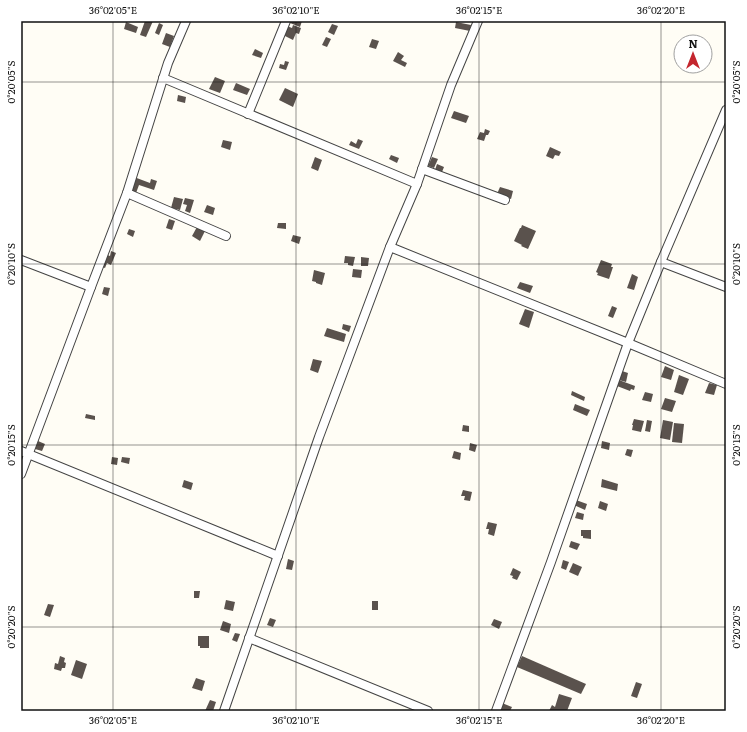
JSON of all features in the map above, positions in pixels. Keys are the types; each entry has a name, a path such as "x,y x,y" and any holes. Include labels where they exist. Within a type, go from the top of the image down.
{"street":[{"path":"21,474 25,452 127,193 168,63 186,21"},
{"path":"248,114 286,21"},
{"path":"224,711 319,437 390,247 417,184 451,85 478,21"},
{"path":"163,78 417,184"},
{"path":"496,711 549,570 628,343 726,110"},
{"path":"422,169 505,200"},
{"path":"127,193 226,236"},
{"path":"390,247 726,384"},
{"path":"21,260 91,287"},
{"path":"661,262 726,287"},
{"path":"25,452 278,556"},
{"path":"249,638 428,711"}],"building":[{"path":"145,21 153,21 146,37 140,35"},
{"path":"291,21 302,21 300,27 290,23"},
{"path":"126,22 138,27 136,33 124,29"},
{"path":"456,22 471,25 470,31 455,28"},
{"path":"159,23 163,25 159,35 155,33"},
{"path":"332,24 338,26 334,35 328,32"},
{"path":"293,25 301,28 299,34 296,33 293,40 283,35 287,26 292,28"},
{"path":"166,33 174,36 170,47 162,44"},
{"path":"326,37 331,39 327,47 322,45"},
{"path":"372,39 379,41 376,49 369,47"},
{"path":"255,49 263,53 261,58 252,55"},
{"path":"398,52 404,56 401,60 407,63 405,67 393,61"},
{"path":"285,61 289,62 286,70 279,68 280,64 284,65"},
{"path":"215,77 225,81 220,93 209,89"},
{"path":"236,83 250,89 247,95 233,90"},
{"path":"285,88 298,94 293,107 279,100"},
{"path":"178,95 186,97 185,103 177,101"},
{"path":"454,111 469,116 466,123 451,118"},
{"path":"485,129 490,131 488,135 486,135 484,141 477,139 480,132 484,133"},
{"path":"358,139 363,141 359,149 349,145 351,141 356,144"},
{"path":"223,140 232,142 230,150 221,147"},
{"path":"550,147 561,152 559,156 555,155 553,159 546,156"},
{"path":"391,155 399,158 397,163 389,159"},
{"path":"315,157 322,160 318,171 311,168"},
{"path":"432,157 438,159 434,168 428,166"},
{"path":"437,164 444,167 442,172 435,170"},
{"path":"134,177 150,183 151,179 157,181 154,190 139,185 136,193 129,191"},
{"path":"500,187 513,191 511,199 497,194"},
{"path":"174,197 183,199 180,210 171,208"},
{"path":"185,198 194,200 190,213 185,211 187,205 183,204"},
{"path":"207,205 215,208 213,215 204,212"},
{"path":"169,219 175,221 172,230 166,228"},
{"path":"278,223 286,223 286,229 277,228"},
{"path":"522,225 536,231 528,249 514,241"},
{"path":"197,227 205,231 200,241 192,236"},
{"path":"129,229 135,231 133,237 127,234"},
{"path":"293,235 301,237 299,244 291,241"},
{"path":"111,251 116,253 111,265 107,263 105,268 100,266 105,254 110,256"},
{"path":"345,256 355,257 353,266 348,265 348,263 344,263"},
{"path":"361,257 369,258 368,266 361,266"},
{"path":"601,260 612,264 611,267 613,267 609,279 597,275 598,273 596,272"},
{"path":"353,269 362,270 361,278 352,277"},
{"path":"314,270 325,273 322,285 312,281"},
{"path":"632,274 638,277 634,290 627,288"},
{"path":"520,282 533,286 530,293 517,288"},
{"path":"104,287 110,288 108,296 102,294"},
{"path":"612,306 617,308 613,318 608,316"},
{"path":"525,309 534,312 529,328 519,324"},
{"path":"343,324 351,326 349,332 342,329"},
{"path":"327,328 346,334 344,342 324,336"},
{"path":"313,359 322,361 318,373 310,370"},
{"path":"665,366 674,370 671,380 661,377"},
{"path":"622,371 628,373 626,382 619,380"},
{"path":"679,375 689,379 683,395 674,392"},
{"path":"619,380 635,386 634,390 631,389 630,391 617,386"},
{"path":"709,383 717,385 714,395 705,393"},
{"path":"572,391 585,397 584,401 571,395"},
{"path":"645,392 653,394 651,402 642,400"},
{"path":"665,398 676,401 672,412 661,409"},
{"path":"575,404 590,410 587,416 573,410"},
{"path":"86,414 95,416 95,420 85,418"},
{"path":"634,419 644,421 641,432 632,430"},
{"path":"647,420 652,421 650,432 645,431"},
{"path":"663,420 673,422 670,440 660,438"},
{"path":"674,423 684,424 682,443 672,442"},
{"path":"463,425 469,426 469,432 462,431"},
{"path":"38,441 45,444 42,451 35,449"},
{"path":"602,441 610,443 609,450 601,448"},
{"path":"470,443 477,445 475,452 469,450"},
{"path":"627,449 633,450 631,457 625,455"},
{"path":"454,451 461,453 460,460 452,458"},
{"path":"112,457 118,458 117,465 111,464"},
{"path":"122,457 130,458 129,464 121,462"},
{"path":"602,479 618,484 617,491 601,487"},
{"path":"184,480 193,483 191,490 182,487"},
{"path":"463,490 472,492 470,501 464,500 465,496 461,496"},
{"path":"576,500 587,504 585,510 574,505"},
{"path":"600,501 608,504 606,511 598,508"},
{"path":"577,512 584,514 583,520 575,518"},
{"path":"488,522 497,524 494,536 488,534 489,529 486,529"},
{"path":"581,530 591,530 591,539 583,538 583,536 581,536"},
{"path":"571,541 580,544 577,550 569,547"},
{"path":"288,559 294,561 292,570 286,569"},
{"path":"563,560 569,562 566,570 561,568"},
{"path":"573,563 582,567 578,576 569,572"},
{"path":"513,568 521,572 517,580 512,578 513,576 510,575"},
{"path":"194,591 200,591 199,598 194,598"},
{"path":"226,600 235,602 233,611 224,609"},
{"path":"372,601 378,601 378,610 372,610"},
{"path":"48,604 54,605 50,617 44,615"},
{"path":"270,618 276,620 273,627 267,625"},
{"path":"494,619 502,622 499,629 491,625"},
{"path":"223,621 231,624 229,633 220,630"},
{"path":"235,633 240,634 237,642 232,640"},
{"path":"198,636 209,636 209,648 200,648 200,646 198,646"},
{"path":"60,656 65,658 64,662 66,663 65,668 62,668 61,671 54,669 55,663 58,664"},
{"path":"522,656 586,684 581,694 517,667"},
{"path":"76,660 87,664 82,679 71,675"},
{"path":"196,678 205,681 202,691 192,688"},
{"path":"636,682 642,684 637,698 631,696"},
{"path":"559,694 572,698 567,711 549,711 552,705 555,707"},
{"path":"210,700 216,702 213,711 205,711"},
{"path":"502,703 512,707 510,711 499,711"}]}
